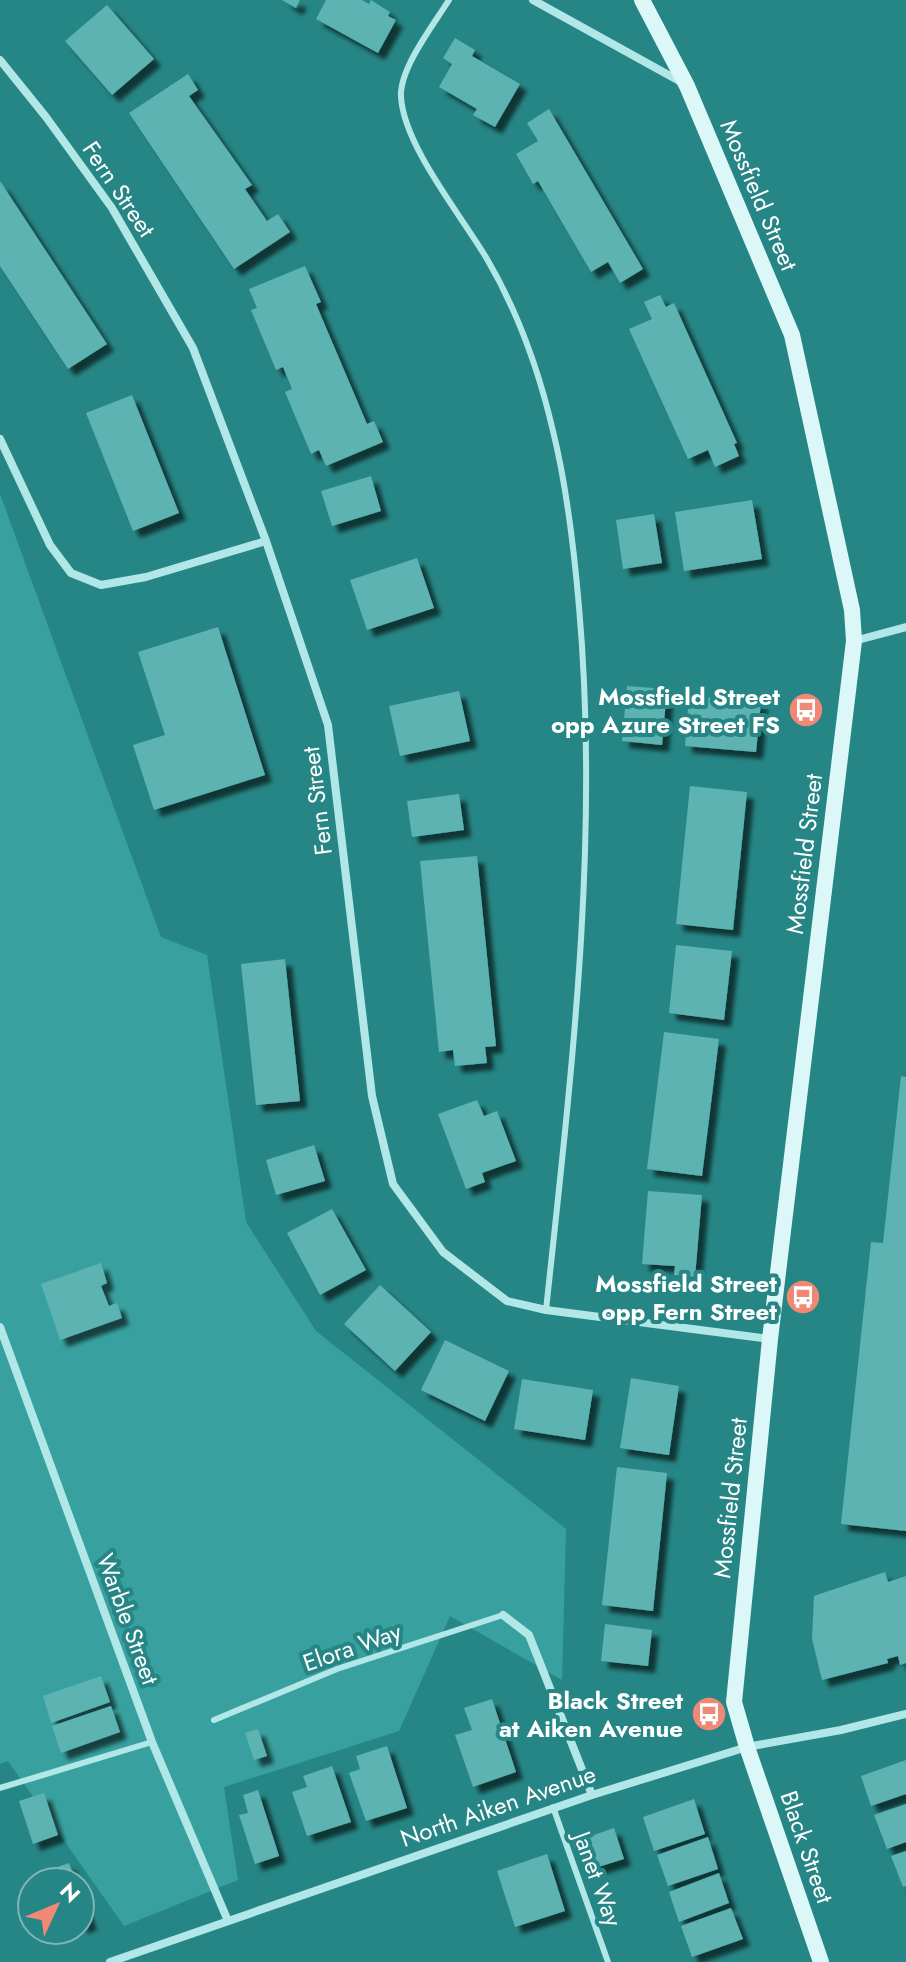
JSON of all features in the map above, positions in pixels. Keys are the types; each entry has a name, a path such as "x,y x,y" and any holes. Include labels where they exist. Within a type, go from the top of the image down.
{"street":[{"path":"533,0 687,86"},
{"name":"Mossfield Street","path":"642,0 687,86 792,335 852,610 854,641 770,1339 734,1702 747,1747"},
{"name":"Fern Street","path":"0,60 112,208 193,348 266,541 328,725 372,1096 393,1184 443,1252 507,1301 546,1310 770,1339"},
{"path":"0,439 50,545 71,573 101,585 146,577 266,541"},
{"path":"854,641 906,627"},
{"name":"Warble Street","path":"0,1327 152,1742 228,1921"},
{"path":"503,1615 529,1635 592,1795"},
{"name":"North Aiken Avenue","path":"110,1962 553,1807 747,1747 829,1733 906,1714"},
{"name":"Black Street","path":"747,1747 821,1962"}],"lane":[{"path":"449,0 405,74 400,95 408,133 488,261 523,332 556,446 574,547 586,687 585,874 573,1062 546,1310"},
{"name":"Elora Way","path":"214,1720 337,1669 503,1615"},
{"path":"0,1788 152,1742"},
{"name":"Janet Way","path":"553,1807 608,1962"}],"shaded area":[{"path":"0,494 161,937 207,955 246,1222 316,1331 566,1529 562,1680 450,1616 399,1731 224,1787 238,1880 124,1926 96,1886 96,1866 82,1866 8,1761 0,1764"}],"building":[{"path":"282,0 300,0 296,8"},
{"path":"326,0 362,0 369,4 371,0 390,12 388,16 396,20 378,53 316,19"},
{"path":"107,5 154,59 112,95 65,41"},
{"path":"455,38 475,50 472,56 520,84 495,127 473,115 477,109 439,87 452,64 443,58"},
{"path":"188,74 198,90 189,96 252,185 245,189 267,221 278,214 290,232 234,269 129,113"},
{"path":"549,109 643,269 620,283 608,262 591,272 538,181 533,184 516,154 538,141 527,123"},
{"path":"0,181 107,344 68,369 0,266"},
{"path":"305,266 321,302 316,304 367,424 374,421 383,442 326,466 319,450 311,454 285,392 292,389 283,367 276,370 251,310 257,308 249,289"},
{"path":"660,295 666,307 674,303 737,443 734,444 739,456 715,467 708,450 688,459 629,329 652,319 644,302"},
{"path":"132,395 179,513 133,531 86,413"},
{"path":"371,476 381,511 332,526 321,491"},
{"path":"752,500 762,559 684,571 675,512"},
{"path":"654,514 662,563 623,569 616,520"},
{"path":"417,558 434,608 367,630 350,580"},
{"path":"218,627 265,775 154,810 133,745 165,735 138,652"},
{"path":"627,686 667,689 662,745 622,741"},
{"path":"459,691 470,741 400,756 389,706"},
{"path":"689,696 761,702 756,752 685,746"},
{"path":"690,786 747,792 733,930 676,924"},
{"path":"459,794 464,830 412,837 407,801"},
{"path":"477,856 496,1046 485,1047 487,1063 455,1066 453,1050 439,1052 420,861"},
{"path":"676,945 732,951 724,1020 669,1013"},
{"path":"285,959 300,1101 256,1105 241,964"},
{"path":"664,1032 719,1039 702,1176 647,1169"},
{"path":"901,1076 906,1077 906,1531 841,1524 871,1242 883,1243"},
{"path":"477,1100 484,1116 497,1111 516,1161 482,1173 485,1182 466,1189 438,1114"},
{"path":"314,1145 325,1181 276,1195 266,1160"},
{"path":"648,1191 702,1195 695,1277 674,1275 675,1266 642,1264"},
{"path":"332,1209 366,1270 320,1295 287,1233"},
{"path":"101,1263 107,1283 101,1286 109,1306 117,1303 122,1318 60,1340 41,1284"},
{"path":"380,1285 431,1332 395,1371 344,1324"},
{"path":"445,1340 509,1371 485,1421 421,1390"},
{"path":"631,1378 679,1386 669,1455 620,1448"},
{"path":"522,1379 593,1390 585,1440 514,1429"},
{"path":"617,1467 667,1473 653,1611 602,1605"},
{"path":"885,1572 888,1582 906,1576 906,1663 900,1665 898,1656 887,1659 888,1663 822,1680 812,1639 814,1596"},
{"path":"605,1624 652,1630 648,1666 601,1661"},
{"path":"101,1676 110,1702 51,1723 43,1696"},
{"path":"492,1699 516,1772 473,1787 455,1735 472,1730 464,1708"},
{"path":"111,1706 120,1732 61,1753 52,1726"},
{"path":"258,1729 267,1756 254,1760 245,1733"},
{"path":"387,1746 407,1808 366,1821 349,1773 360,1769 356,1756"},
{"path":"906,1760 906,1794 871,1806 861,1776"},
{"path":"332,1766 351,1822 307,1836 292,1792 307,1787 303,1776"},
{"path":"258,1790 279,1856 255,1864 239,1815 248,1813 243,1795"},
{"path":"44,1793 58,1835 33,1844 19,1801"},
{"path":"694,1799 705,1834 654,1851 643,1817"},
{"path":"906,1804 906,1842 887,1849 874,1815"},
{"path":"614,1828 624,1859 595,1868 585,1838"},
{"path":"708,1837 718,1869 668,1886 657,1855"},
{"path":"906,1851 906,1886 903,1887 891,1856"},
{"path":"547,1854 565,1911 515,1927 497,1871"},
{"path":"719,1873 729,1903 679,1922 669,1892"},
{"path":"731,1908 743,1939 692,1957 681,1926"}],"place":[{"name":"Mossfield Street opp Azure Street FS","path":"806,710"},
{"name":"Mossfield Street opp Fern Street","path":"803,1297"},
{"name":"Black Street at Aiken Avenue","path":"709,1714"}]}
